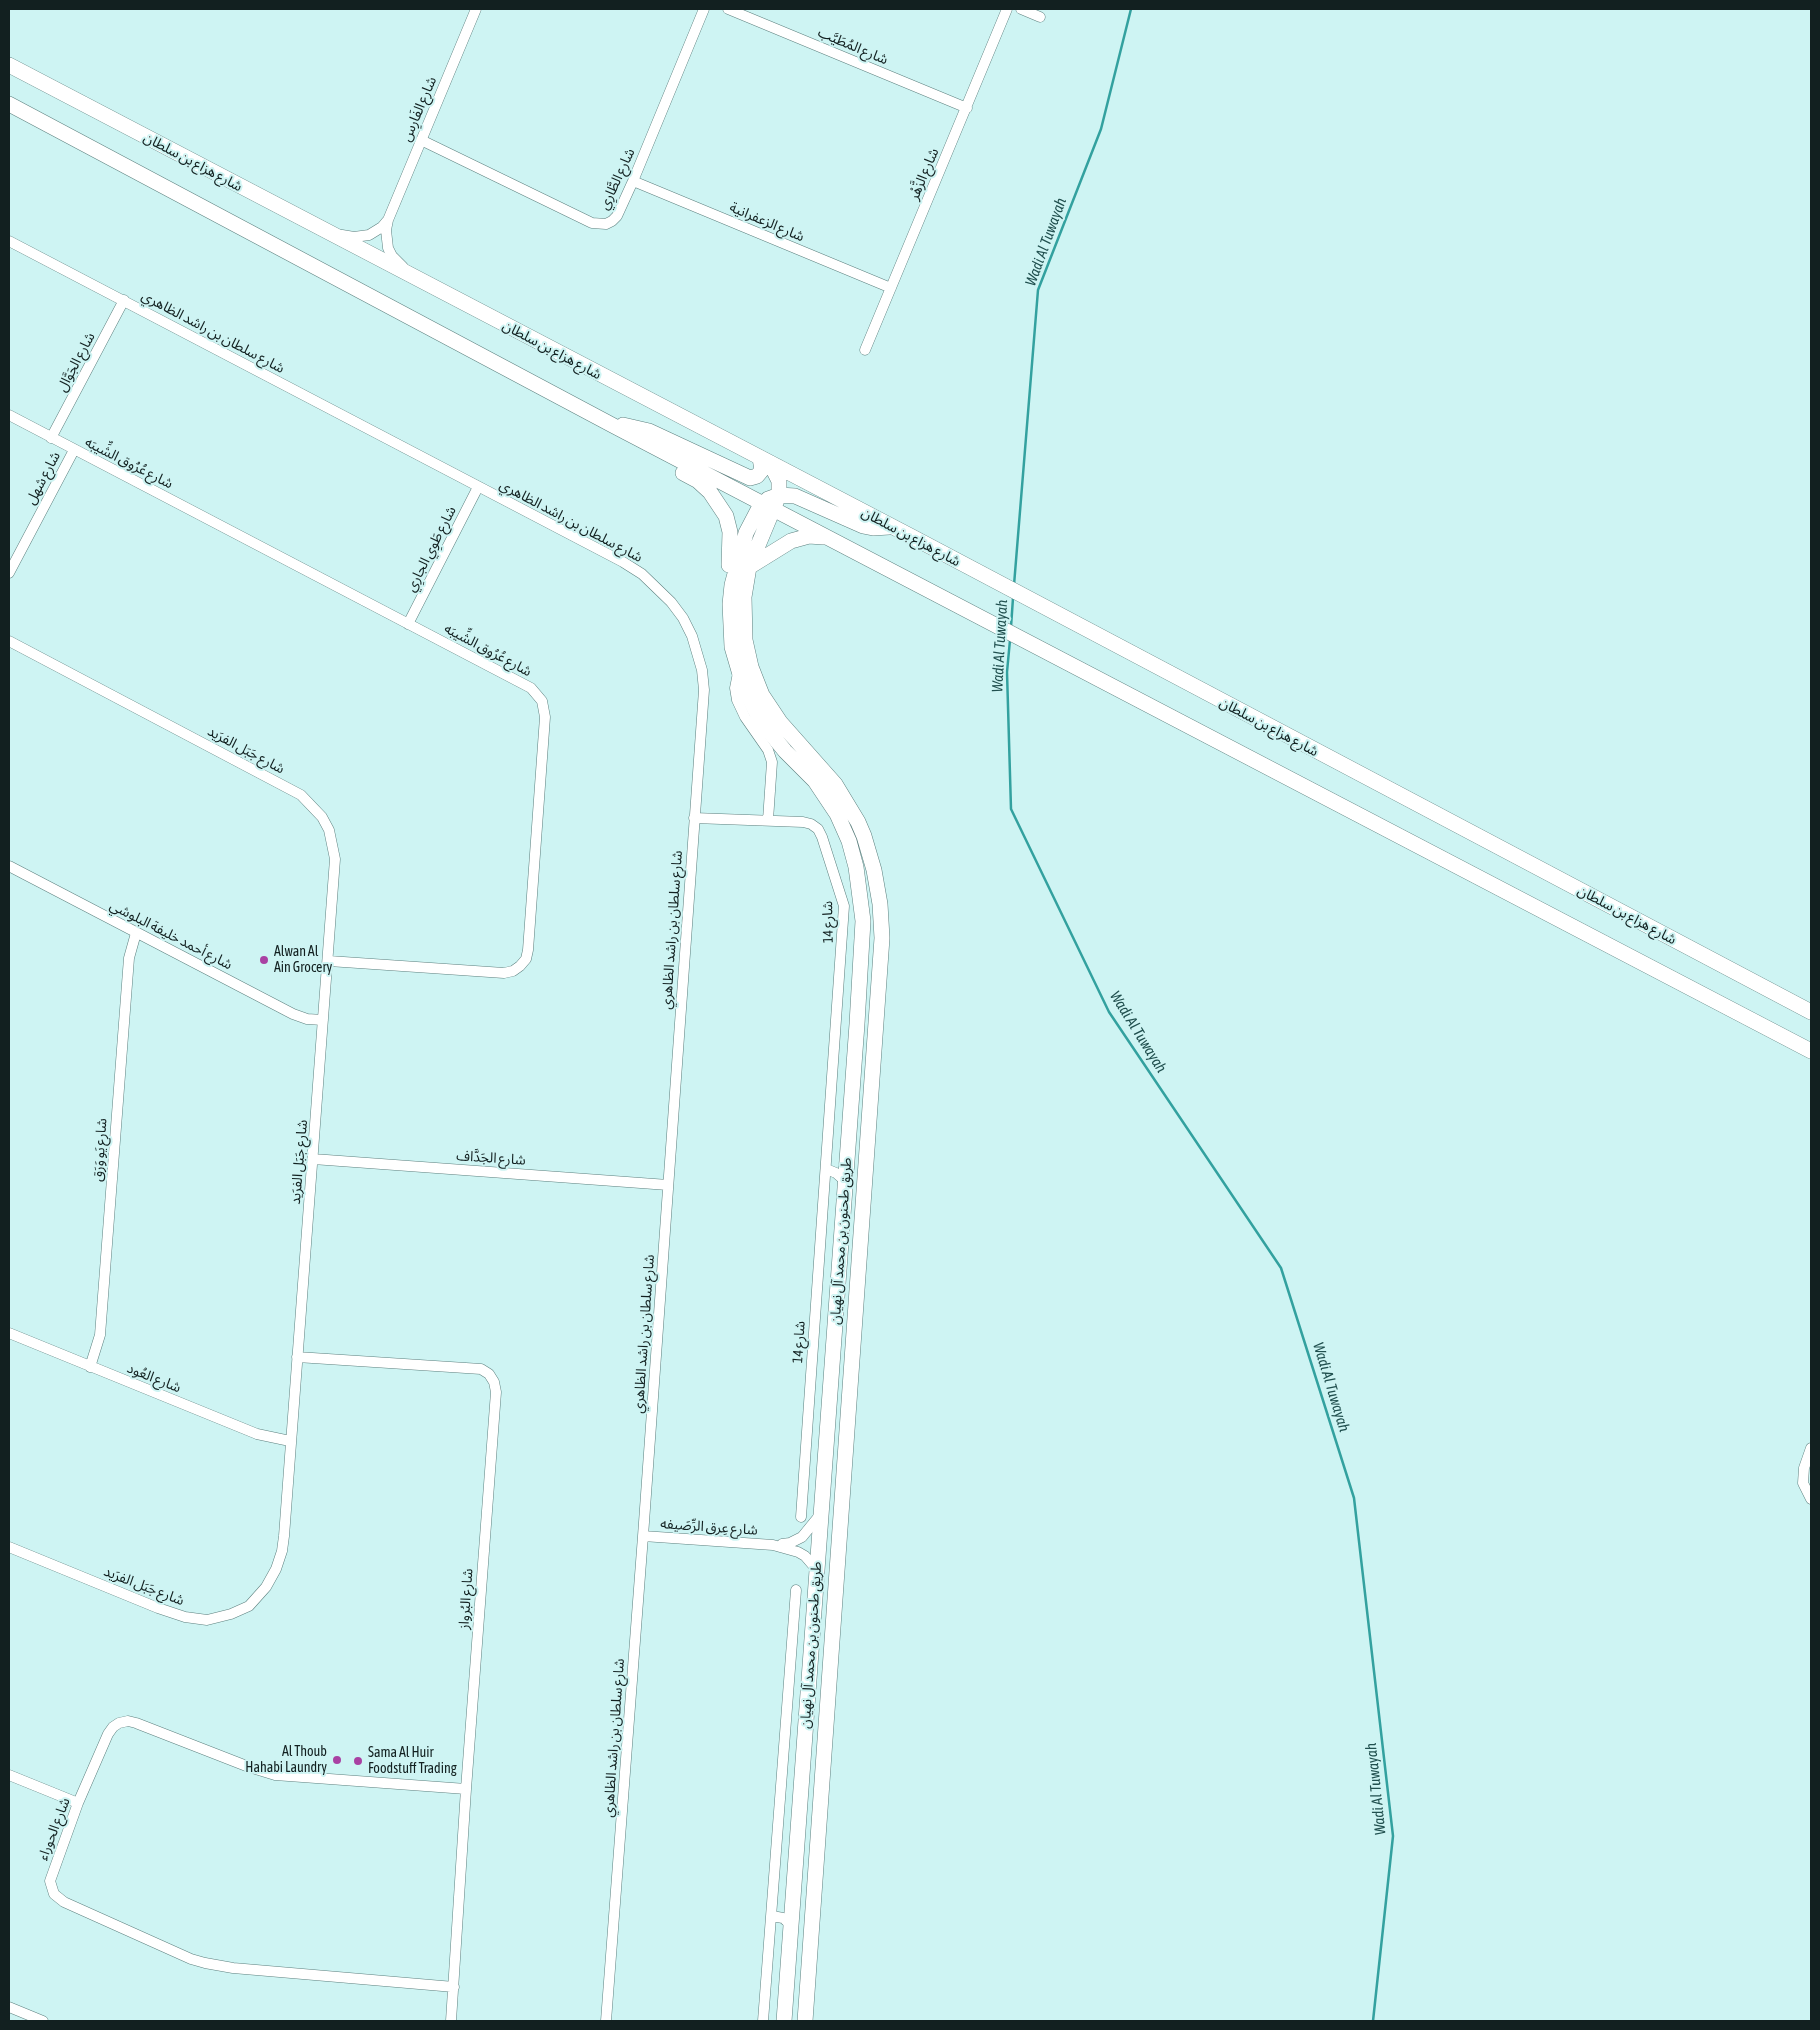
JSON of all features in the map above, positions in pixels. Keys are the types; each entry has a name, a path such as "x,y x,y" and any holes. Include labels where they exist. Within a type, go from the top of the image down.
{"main road":[{"name":"شارع هزاع بن سلطان","path":"9,65 918,540 1811,1012"},
{"path":"9,104 614,426 771,503 827,537 1811,1051"},
{"path":"614,426 638,427 750,478 760,473 765,461"},
{"path":"614,426 622,437 630,443 698,481 721,506 730,532 726,591 729,619"},
{"path":"765,461 779,481 771,503"},
{"path":"771,503 801,497 863,526 882,529 892,527"},
{"name":"طريق طحنون بن محمد آل نهيان","path":"771,503 749,567 744,597 744,626 747,653 755,680 780,722 826,773 847,802 864,836 874,870 880,904 882,938 805,2021"},
{"name":"طريق طحنون بن محمد آل نهيان","path":"771,503 746,533 740,549 732,585 729,619 732,647 738,673 758,716 776,741 823,791 838,814 849,841 859,880 863,921 784,2021"},
{"path":"749,567 800,537 827,537"},
{"path":"857,1024 867,1027 870,1036 866,1103 869,1140"},
{"path":"798,1820 806,1824 810,1830 805,1915 810,1944"}],"street":[{"name":"شارع الفَارِس","path":"423,283 392,256 386,239 388,220 476,9"},
{"name":"شارع الطَّارِي","path":"421,140 592,223 599,224 612,221 617,216 633,181 704,9"},
{"name":"شارع المُطَيَّب","path":"728,9 967,108"},
{"name":"شارع الزَّهْر","path":"865,350 1007,9"},
{"path":"1021,9 1040,17"},
{"name":"شارع الزعفرانية","path":"633,181 891,288"},
{"path":"326,231 347,236 362,236 376,231 388,220"},
{"name":"شارع سلطان بن راشد الظاهري","path":"9,241 623,562 642,574 671,602 684,618 692,636 704,690 606,2021"},
{"name":"شارع الجَوَّال","path":"52,438 124,300"},
{"name":"شارع عُرُوق الشِّيبَه","path":"9,415 531,688 542,701 545,717 526,959 513,971 504,973 329,961"},
{"name":"شارع شهل","path":"9,573 74,450"},
{"name":"شارع طَوِي الجارِي","path":"408,624 478,487"},
{"name":"شارع جَبَل الفرَيد","path":"9,641 288,788 312,805 329,830 335,859 329,961 284,1536 282,1551 276,1569 266,1587 249,1606 231,1614 207,1620 178,1614 150,1605 9,1547"},
{"path":"738,673 735,688 737,700 750,725 768,750 772,762 768,820"},
{"name":"شارع 14","path":"694,818 807,822 818,830 822,837 842,899 844,914 801,1517"},
{"name":"شارع أحمد خليفة البلوشي","path":"9,866 293,1014 307,1019 323,1020"},
{"name":"شارع يَو وَرَق","path":"90,1367 100,1335 128,968 130,952 136,933"},
{"path":"828,1145 839,1145 848,1141"},
{"name":"شارع الجَدَّاف","path":"313,1159 668,1185"},
{"path":"826,1169 845,1181"},
{"name":"شارع العُود","path":"9,1333 257,1434 290,1441"},
{"name":"شارع البُرواز","path":"297,1357 481,1369 489,1374 494,1382 496,1392 466,1789 451,2021"},
{"path":"1811,1448 1804,1468 1803,1483 1811,1499"},
{"name":"شارع عِرق الرِّصَيفه","path":"643,1536 773,1545 790,1543 802,1537 821,1514"},
{"name":"شارع عِرق الرِّصَيفه","path":"773,1545 798,1552 805,1556 817,1570"},
{"path":"764,2021 796,1590"},
{"name":"شارع الحوراء","path":"454,1987 233,1968 205,1963 191,1959 64,1902 54,1894 50,1881 78,1804 113,1727 128,1721 275,1775 466,1789"},
{"path":"9,1775 78,1804"},
{"path":"772,1913 784,1910 793,1903"},
{"path":"772,1913 792,1925"},
{"path":"9,2007 43,2021"}],"waterway":[{"name":"Wadi Al Tuwayah","path":"1014,585 1038,290 1101,129 1131,9"},
{"name":"Wadi Al Tuwayah","path":"1011,627 1013,598"},
{"name":"Wadi Al Tuwayah","path":"1010,640 1007,672 1011,809 1109,1012 1281,1268 1354,1498 1393,1836 1373,2021"}],"place":[{"name":"Alwan Al Ain Grocery","path":"264,960"},
{"name":"Al Thoub Hahabi Laundry","path":"337,1760"},
{"name":"Sama Al Huir Foodstuff Trading","path":"358,1761"}]}
